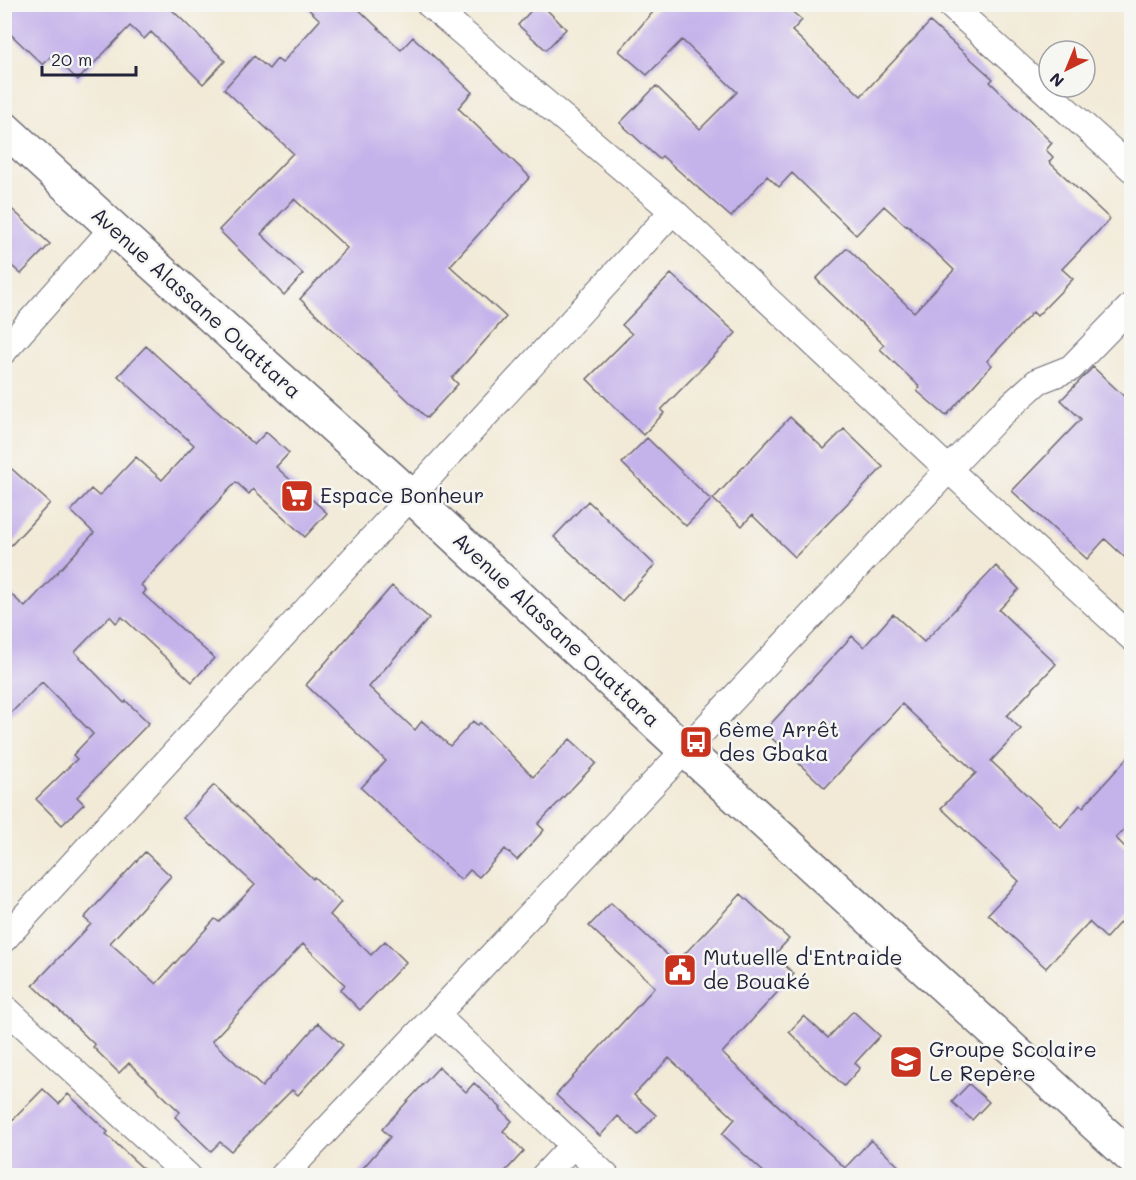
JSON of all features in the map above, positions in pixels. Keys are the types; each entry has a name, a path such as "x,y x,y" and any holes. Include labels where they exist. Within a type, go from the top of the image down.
{"street":[{"path":"429,4 673,211 1131,638"},
{"path":"949,4 1131,170"},
{"name":"Avenue Alassane Ouattara","path":"4,128 412,497 1131,1158"},
{"path":"4,939 673,211"},
{"path":"4,351 113,228"},
{"path":"283,1176 686,751 997,418 1038,381 1071,368 1131,305"},
{"path":"4,1007 188,1176"},
{"path":"436,1016 606,1176"},
{"path":"544,1176 572,1146"}],"building":[{"path":"4,4 176,4 172,10 225,61 203,84 151,32 144,39 130,26 78,80 52,55 43,65 4,28"},
{"path":"303,4 353,4 401,50 413,37 472,92 458,108 530,177 450,266 506,317 452,378 458,384 427,418 300,299 347,248 294,199 261,234 303,274 284,295 219,230 293,153 224,89 254,56 269,69 277,59 282,63 320,20"},
{"path":"537,4 541,4 566,29 546,50 518,25"},
{"path":"660,4 783,4 802,20 792,31 861,96 930,22 993,79 990,82 1052,143 1046,150 1053,157 1049,162 1110,219 1062,269 1073,279 1037,316 1033,312 987,361 992,365 946,416 917,391 920,387 880,349 884,345 816,279 847,248 914,312 954,270 907,225 884,206 856,235 792,173 779,187 767,176 731,217 662,156 659,159 620,123 656,86 700,129 737,92 682,40 647,75 619,51"},
{"path":"4,202 50,244 21,274 4,259"},
{"path":"671,274 736,333 661,410 664,413 643,435 587,379 632,334 622,325"},
{"path":"146,346 254,445 266,432 289,453 276,467 327,513 305,537 253,489 249,494 236,482 141,585 146,590 143,594 214,658 192,682 122,617 116,623 110,616 75,652 124,703 126,701 149,723 77,797 84,804 62,825 36,799 77,759 73,755 93,734 42,682 4,720 4,588 25,607 94,533 71,511 91,489 99,496 136,457 162,480 194,445 118,376"},
{"path":"1093,367 1131,403 1131,563 1105,539 1087,559 1012,491 1081,419 1061,400"},
{"path":"790,417 824,449 844,429 883,467 795,557 752,515 742,526 713,499"},
{"path":"647,438 711,500 686,526 622,463"},
{"path":"4,462 50,503 4,553"},
{"path":"588,501 655,565 622,601 554,537"},
{"path":"996,566 1019,589 999,610 1056,664 1007,716 1021,729 991,761 1061,827 1080,805 1083,807 1131,754 1131,822 1116,838 1131,853 1131,910 1106,938 1089,922 1046,968 988,914 1019,881 941,808 976,773 902,704 825,788 764,731 852,636 864,647 893,614 924,642"},
{"path":"392,586 429,618 369,687 415,730 422,721 450,746 473,721 477,725 480,723 533,777 570,739 596,763 538,824 544,830 517,860 505,849 479,877 470,870 461,880 361,788 386,761 306,685"},
{"path":"214,785 313,879 314,877 341,902 330,915 371,955 385,941 406,962 360,1010 340,990 345,985 303,944 212,1041 262,1087 318,1023 343,1045 298,1095 292,1090 231,1151 220,1142 211,1151 175,1117 180,1112 129,1063 119,1073 93,1047 95,1045 33,985 91,924 84,918 145,852 171,876 110,943 156,984 215,919 219,922 255,885 183,818"},
{"path":"741,894 789,939 774,955 794,974 722,1053 845,1168 871,1140 909,1176 768,1176 722,1134 735,1119 669,1058 634,1095 656,1115 638,1135 618,1116 600,1136 556,1095 655,987 589,926 611,903 676,963"},
{"path":"853,1011 880,1036 855,1063 860,1068 844,1086 789,1032 804,1016 828,1038"},
{"path":"439,1067 466,1092 474,1083 501,1108 512,1121 503,1131 524,1151 501,1176 356,1176 390,1137 382,1129"},
{"path":"969,1084 989,1102 972,1120 952,1102"},
{"path":"43,1089 59,1104 68,1094 151,1176 12,1176 4,1168 4,1129"}],"place":[{"name":"Espace Bonheur","path":"297,496"},
{"name":"6ème Arrêt des Gbaka","path":"696,742"},
{"name":"Mutuelle d'Entraide de Bouaké","path":"680,970"},
{"name":"Groupe Scolaire Le Repère","path":"906,1062"}]}
